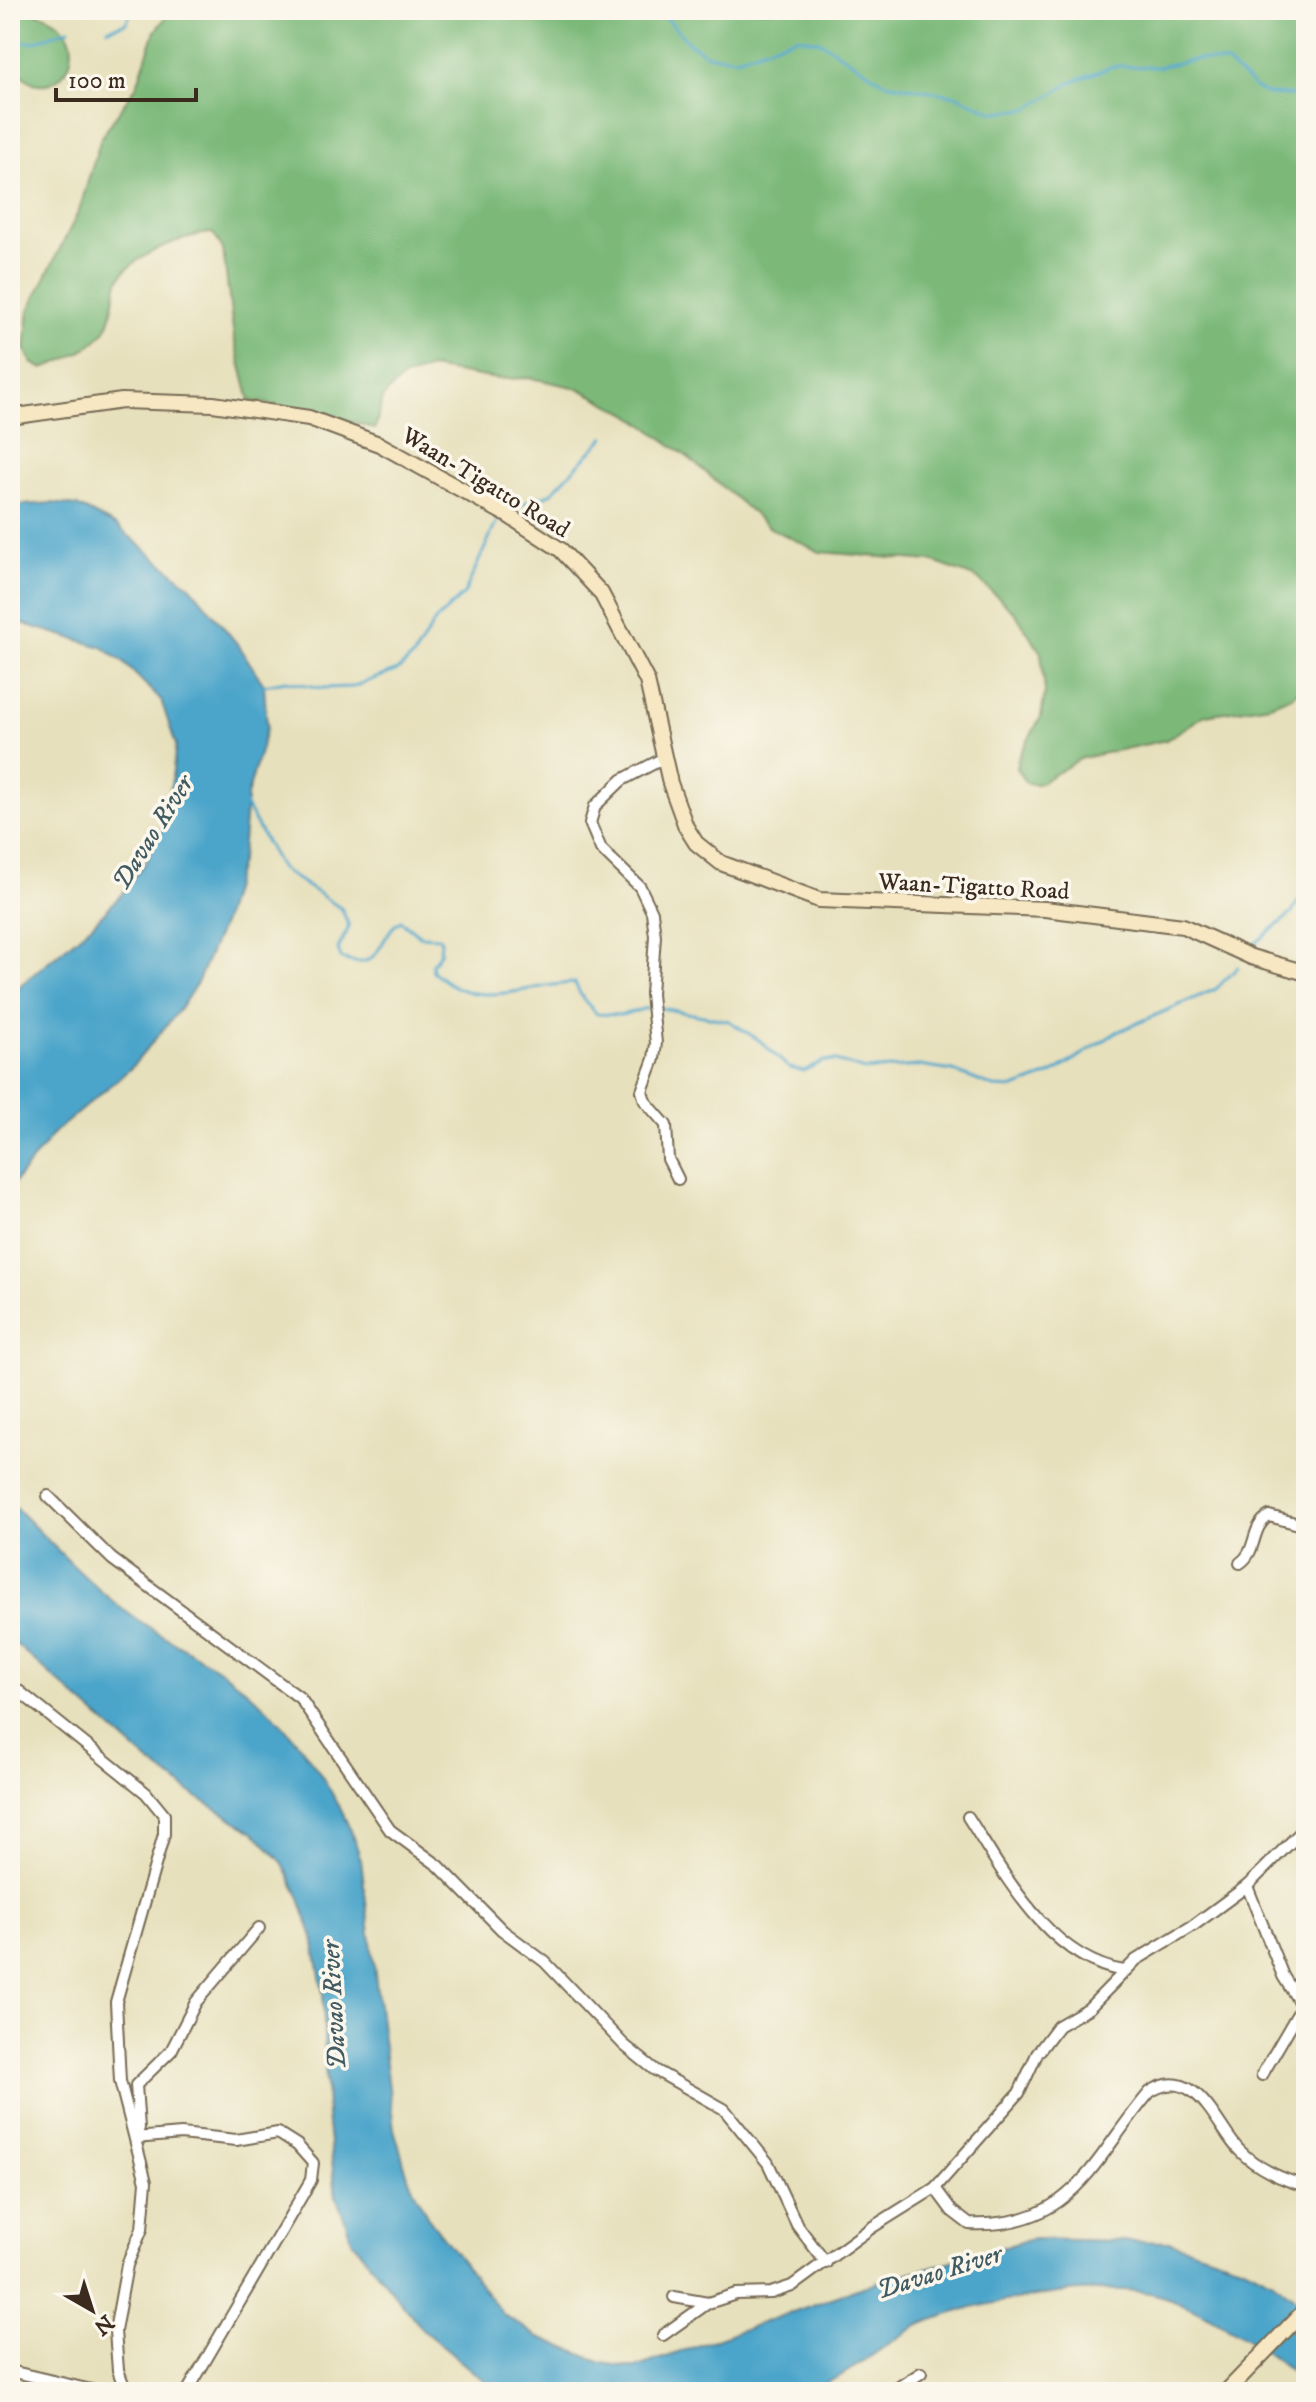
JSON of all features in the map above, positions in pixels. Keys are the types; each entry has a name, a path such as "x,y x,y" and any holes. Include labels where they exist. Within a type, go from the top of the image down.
{"street":[{"name":"Waan-Tigatto Road","path":"10,417 122,401 213,404 309,418 379,444 509,516 561,550 601,593 647,681 664,758 686,827 696,843 721,863 798,894 845,903 1045,909 1183,926 1251,957 1306,973"},
{"path":"664,758 622,780 595,806 590,823 601,849 640,887 652,912 655,936 651,994 656,1043 654,1059 642,1091 645,1101 666,1125 668,1159 678,1179"},
{"path":"48,1496 112,1559 300,1698 390,1830 439,1866 502,1930 545,1962 624,2045 655,2070 724,2109 768,2163 797,2225 826,2263"},
{"path":"1240,1563 1250,1554 1258,1526 1269,1516 1306,1526"},
{"path":"10,1684 146,1793 164,1815 160,1848 116,2002 118,2069 146,2182 142,2229 122,2286 115,2331 118,2370 126,2392"},
{"path":"968,1817 1004,1873 1051,1931 1088,1957 1124,1971"},
{"path":"663,2335 708,2303 736,2294 781,2289 826,2263 871,2228 935,2188 1019,2093 1048,2038 1058,2026 1100,1999 1124,1971 1247,1886 1306,1827"},
{"path":"1247,1886 1283,1976 1304,2010 1262,2075"},
{"path":"135,2138 139,2128 136,2085 171,2051 196,2002 259,1928"},
{"path":"935,2188 952,2211 969,2224 1048,2210 1079,2184 1150,2092 1165,2085 1175,2085 1202,2099 1246,2157 1283,2179 1306,2186"},
{"path":"135,2138 173,2133 236,2140 278,2133 297,2145 313,2163 311,2180 187,2392"},
{"path":"674,2297 708,2303"},
{"path":"1230,2388 1306,2309"},
{"path":"10,2371 100,2392"},
{"path":"891,2392 921,2373"}],"green space":[{"path":"10,10 39,14 58,23 69,36 72,51 69,65 60,77 49,83 34,83 10,64"},
{"path":"172,10 1306,10 1306,685 1292,696 1270,705 1205,715 1166,740 1082,758 1038,784 1026,783 1016,768 1018,758 1041,717 1045,692 1041,653 1016,614 977,578 931,561 820,552 770,528 689,458 632,416 578,388 531,378 497,379 431,368 402,378 383,397 375,429 328,414 250,401 234,338 223,249 213,233 175,242 133,264 118,282 105,330 92,344 43,369 32,363 25,349 29,310 79,211 101,138 137,85 155,31"}],"water":[{"path":"52,503 77,506 117,526 191,587 239,646 264,685 267,727 247,796 242,854 223,922 198,981 180,1009 132,1067 55,1132 10,1188 10,994 92,925 121,895 147,860 167,818 176,745 161,700 123,662 102,647 10,620 10,506"},
{"name":"Davao River","path":"10,1502 120,1607 219,1669 253,1696 293,1737 326,1784 352,1834 361,1860 394,2129 409,2180 427,2216 503,2314 539,2337 602,2363 635,2368 877,2282 1032,2239 1170,2242 1244,2266 1272,2280 1306,2307 1306,2386 1254,2344 1189,2307 1150,2293 1099,2290 1035,2296 944,2316 912,2329 840,2376 806,2392 498,2392 424,2331 353,2242 336,2196 327,2116 323,1993 313,1937 299,1896 282,1862 254,1832 198,1798 148,1761 10,1639"}],"waterway":[{"path":"108,29 126,23 132,10"},
{"path":"593,10 624,10"},
{"path":"659,10 688,42 707,55 737,58 797,37 819,41 886,83 957,96 994,112 1028,109 1072,82 1113,66 1157,67 1199,59 1227,63 1255,88 1268,94 1306,96"},
{"path":"10,42 33,42 69,29"},
{"path":"513,507 550,494 605,437"},
{"path":"264,685 286,681 322,688 352,687 398,670 414,656 435,621 464,594 497,521"},
{"path":"245,804 281,869 342,909 349,927 338,949 341,958 355,962 373,957 394,926 401,921 420,936 438,937 441,941 440,953 432,964 433,971 449,984 466,991 501,994 575,983 583,999 597,1014 621,1015 647,1008"},
{"path":"1251,947 1292,913 1306,887"},
{"path":"656,1007 729,1021 759,1040 789,1068 804,1071 824,1061 836,1061 865,1070 919,1066 953,1071 994,1087 1014,1088 1052,1074 1117,1032 1216,989 1238,967"}]}
